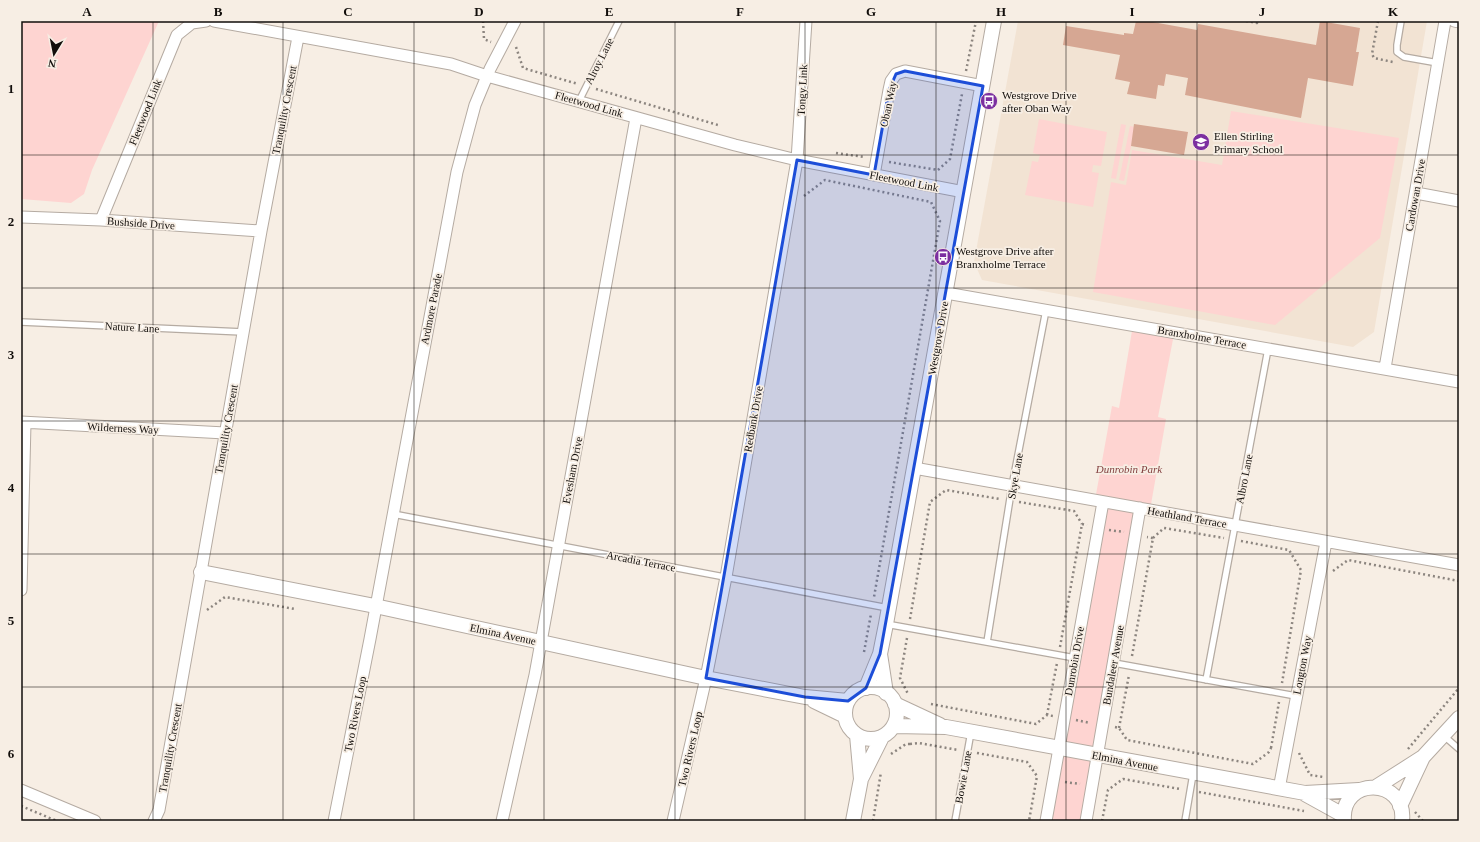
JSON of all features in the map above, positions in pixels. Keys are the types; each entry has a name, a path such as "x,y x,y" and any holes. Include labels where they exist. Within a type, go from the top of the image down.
{"street":[{"name":"Fleetwood Link","path":"101,220 177,35 192,22 206,21"},
{"name":"Fleetwood Link","path":"214,21 451,64 486,76 736,145 797,160 964,192"},
{"name":"Ardmore Parade","path":"375,606 457,172 474,105 486,76 515,21"},
{"name":"Tongy Link","path":"797,160 806,21"},
{"name":"Westgrove Drive","path":"866,688 880,654 889,609 994,21"},
{"name":"Cardowan Drive","path":"1385,368 1445,21"},
{"path":"1454,21 1459,22"},
{"name":"Tranquility Crescent","path":"154,821 159,810 261,231 298,37"},
{"name":"Oban Way","path":"874,175 889,90 891,81 896,74 905,71 983,86"},
{"name":"Evesham Drive","path":"502,821 519,749 540,642 636,118"},
{"name":"Redbank Drive","path":"706,678 726,577 797,160"},
{"path":"1416,193 1459,201"},
{"name":"Bushside Drive","path":"21,217 101,220 261,231"},
{"name":"Branxholme Terrace","path":"946,293 1459,382"},
{"path":"21,590 23,423"},
{"name":"Wilderness Way","path":"23,423 225,433"},
{"name":"Heathland Terrace","path":"914,468 1459,565"},
{"name":"Dunrobin Drive","path":"1046,821 1103,502"},
{"name":"Bundaleer Avenue","path":"1086,821 1140,508"},
{"name":"Longton Way","path":"1279,789 1326,542"},
{"name":"Elmina Avenue","path":"201,572 375,606 706,678 804,697 848,701"},
{"name":"Two Rivers Loop","path":"336,820 375,606"},
{"name":"Westgrove Drive","path":"880,654 886,693"},
{"name":"Two Rivers Loop","path":"673,821 706,678"},
{"path":"866,688 873,688 886,693 895,704 897,711 894,726 889,732 874,739 857,735 847,723 845,716 846,707 852,695 866,688"},
{"name":"Elmina Avenue","path":"804,697 845,716"},
{"name":"Elmina Avenue","path":"895,704 946,727 1305,794 1359,790 1367,787 1376,787"},
{"name":"Elmina Avenue","path":"894,726 915,713"},
{"path":"1376,787 1423,757 1459,718"},
{"path":"854,821 861,779 857,735"},
{"path":"861,779 882,736"},
{"path":"1402,817 1423,757"},
{"path":"1376,787 1391,793 1396,799 1402,817"},
{"path":"21,790 95,821"},
{"path":"1343,818 1348,801 1359,790"},
{"name":"Elmina Avenue","path":"1305,794 1343,818"}],"lane":[{"name":"Alroy Lane","path":"579,101 619,21"},
{"path":"1401,21 1397,52 1404,56 1438,62"},
{"name":"Skye Lane","path":"987,642 1012,486 1046,310"},
{"name":"Nature Lane","path":"21,322 243,332"},
{"name":"Albro Lane","path":"1206,680 1268,348"},
{"name":"Arcadia Terrace","path":"393,514 889,609"},
{"path":"886,624 1075,658"},
{"path":"1114,663 1296,696"},
{"name":"Bowie Lane","path":"955,821 971,732"},
{"path":"1444,736 1459,749"},
{"path":"1185,821 1193,774"}],"path":[{"path":"830,152 938,170 950,159 976,21"},
{"path":"1246,21 1257,23 1257,21"},
{"path":"515,42 523,68 722,126"},
{"path":"792,194 804,197 825,180 931,202 940,221 863,658"},
{"path":"910,744 915,713 900,678 930,502 946,490 1074,511 1082,524 1047,715 1036,724 915,713"},
{"path":"1082,524 1153,538"},
{"path":"1164,528 1289,550 1301,570 1271,748 1269,752 1253,764 1126,740 1119,728 1153,538 1164,528"},
{"path":"1331,572 1348,560 1459,581"},
{"path":"205,615 206,610 225,597 295,609"},
{"path":"1406,751 1459,688"},
{"path":"1047,715 1119,728"},
{"path":"887,760 891,753 906,744 919,743 1027,762 1037,776 1092,787"},
{"path":"1300,745 1299,753 1310,774 1329,778"},
{"path":"1271,748 1299,753"},
{"path":"873,821 882,766"},
{"path":"1029,821 1037,776"},
{"path":"1102,821 1108,790 1123,779 1308,812"},
{"path":"21,806 57,821"}],"highlighted area":[{"path":"905,71 983,86 889,609 880,654 866,688 848,701 805,697 706,678 797,160 874,175 889,90 896,74"}],"shaded area":[{"name":"Ellen Stirling Primary School","path":"1018,21 1427,21 1374,332 1353,347 982,280 974,262"}],"green space":[{"path":"21,21 159,21 92,170 84,194 71,203 21,199"},
{"path":"1231,111 1399,138 1380,238 1275,325 1093,292 1111,182 1126,185 1132,150 1222,165"},
{"path":"1039,119 1107,132 1101,166 1093,165 1092,172 1099,173 1093,207 1025,195 1032,161 1038,162 1040,155 1033,153"},
{"path":"1121,124 1126,125 1116,179 1111,178"},
{"path":"1130,126 1135,127 1124,181 1119,180"},
{"name":"Dunrobin Park","path":"1133,325 1175,329 1158,417 1166,419 1150,510 1141,508 1086,821 1046,821 1103,502 1095,500 1112,406 1119,408"}],"building":[{"path":"1136,21 1147,21 1197,30 1198,24 1316,45 1320,21 1360,28 1356,52 1359,52 1353,86 1308,78 1301,118 1185,95 1188,78 1166,74 1164,86 1158,85 1156,99 1127,94 1130,82 1115,79 1120,55 1063,45 1066,26 1124,35 1124,33 1133,34"},
{"path":"1134,124 1188,132 1184,155 1131,146"}],"place":[{"name":"Westgrove Drive after Oban Way","path":"989,101"},
{"name":"Ellen Stirling Primary School","path":"1201,142"},
{"name":"Westgrove Drive after Branxholme Terrace","path":"943,257"}]}
